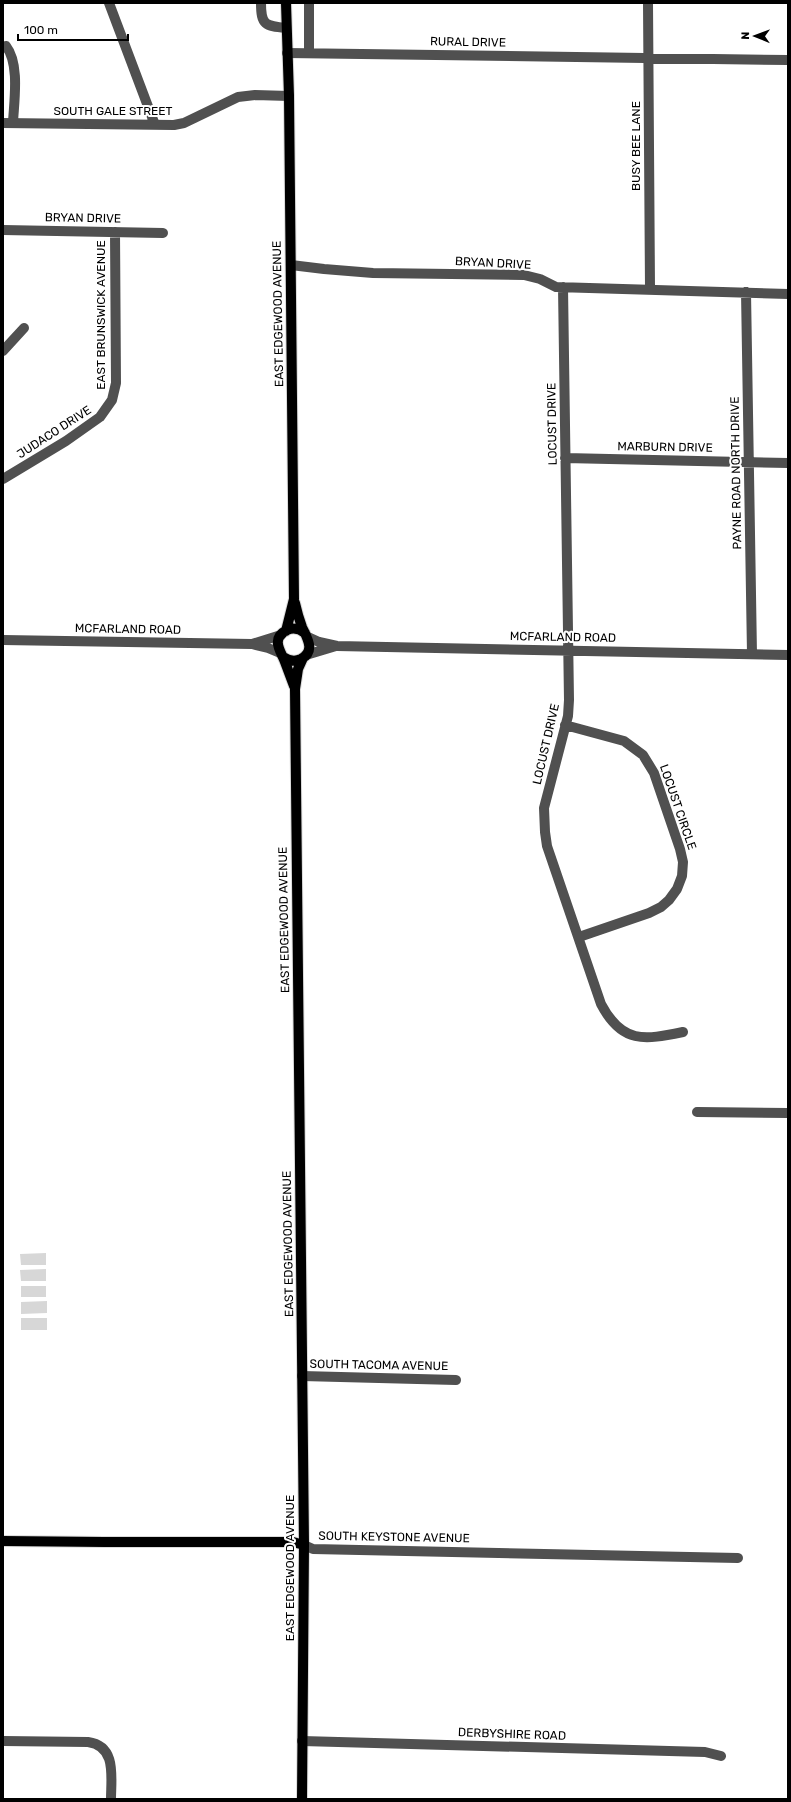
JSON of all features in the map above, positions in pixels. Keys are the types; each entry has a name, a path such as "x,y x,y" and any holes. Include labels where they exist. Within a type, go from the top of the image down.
{"main road":[{"name":"EAST EDGEWOOD AVENUE","path":"286,3 289,96 294,599 297,614 310,644 298,669 295,689 304,1545 302,1799"},
{"name":"EAST EDGEWOOD AVENUE","path":"294,599 283,633 278,642 295,689"},
{"path":"283,633 296,629 306,635"},
{"path":"282,655 291,661 304,657"},
{"name":"SOUTH KEYSTONE AVENUE","path":"3,1541 294,1542 304,1545"}],"street":[{"path":"109,3 155,125"},
{"path":"261,3 261,16 266,25 286,28"},
{"path":"309,3 309,53"},
{"name":"BUSY BEE LANE","path":"648,3 650,288"},
{"path":"6,46 11,53 14,64 8,123"},
{"name":"RURAL DRIVE","path":"287,53 788,60"},
{"name":"SOUTH GALE STREET","path":"8,123 180,124 232,99 245,96 289,96"},
{"name":"BRYAN DRIVE","path":"3,230 164,233"},
{"name":"EAST BRUNSWICK AVENUE","path":"113,399 116,382 115,232"},
{"name":"BRYAN DRIVE","path":"291,265 373,273 520,275 540,279 556,286 563,287 650,288 788,294"},
{"name":"LOCUST DRIVE","path":"563,287 569,710 544,808 544,822 548,846 601,1004 608,1016 614,1024 625,1032 642,1038 652,1038 683,1032"},
{"name":"PAYNE ROAD NORTH DRIVE","path":"746,292 752,654"},
{"path":"3,351 24,328"},
{"name":"JUDACO DRIVE","path":"3,479 66,441 94,422 103,415 113,399"},
{"name":"MARBURN DRIVE","path":"565,458 788,463"},
{"name":"MCFARLAND ROAD","path":"252,644 283,633"},
{"name":"MCFARLAND ROAD","path":"306,635 319,642 338,646 788,655"},
{"name":"MCFARLAND ROAD","path":"3,640 252,644 268,648 282,655"},
{"name":"MCFARLAND ROAD","path":"304,657 338,646"},
{"name":"LOCUST CIRCLE","path":"565,725 624,741 643,755 654,773 680,849 682,862 682,876 677,889 669,900 661,907 579,937"},
{"path":"697,1112 788,1113"},
{"name":"SOUTH TACOMA AVENUE","path":"302,1376 456,1380"},
{"name":"SOUTH KEYSTONE AVENUE","path":"304,1545 313,1548 738,1558"},
{"path":"3,1741 88,1742 96,1744 108,1754 111,1763 111,1799"},
{"name":"DERBYSHIRE ROAD","path":"302,1742 705,1752 721,1756"}],"shaded area":[{"path":"46,1253 46,1265 21,1265 20,1254"},
{"path":"46,1269 46,1281 21,1281 20,1270"},
{"path":"21,1286 46,1286 46,1297 21,1297"},
{"path":"47,1301 47,1313 21,1314 21,1302"},
{"path":"21,1318 47,1318 47,1330 21,1330"}]}
